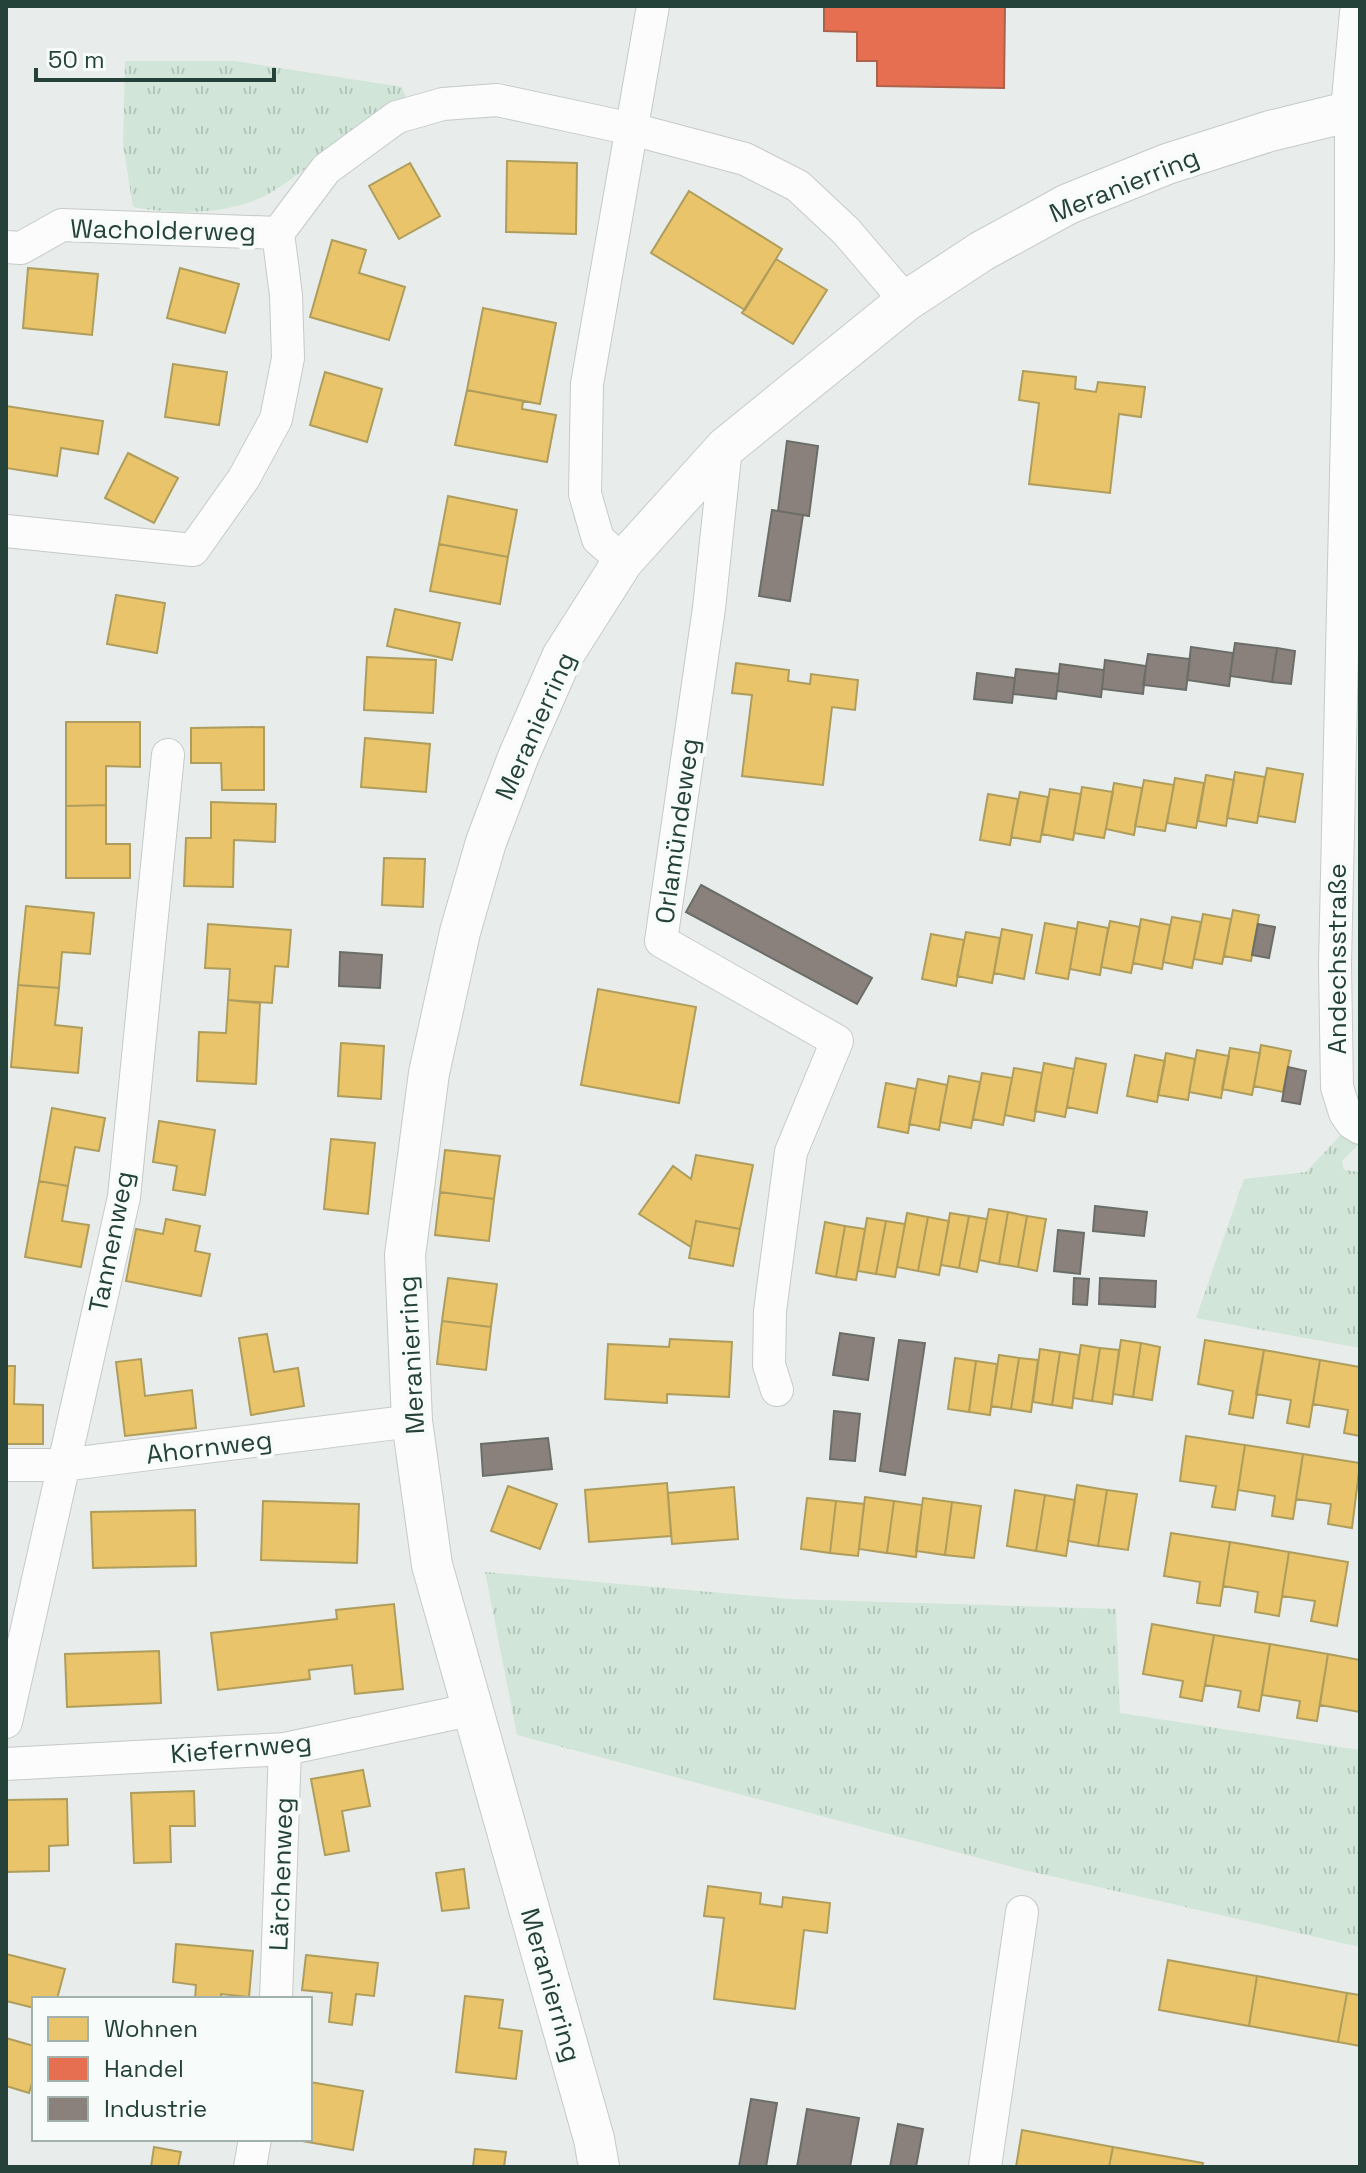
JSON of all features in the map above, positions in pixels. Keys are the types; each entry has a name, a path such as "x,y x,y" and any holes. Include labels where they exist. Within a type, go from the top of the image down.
{"street":[{"path":"623,561 598,539 585,494 587,384 653,6"},
{"path":"1355,110 1360,13"},
{"name":"Wacholderweg","path":"6,531 193,550 244,478 276,419 288,358 286,295 278,233 326,169 397,117 443,104 497,100 632,129"},
{"name":"Meranierring","path":"599,2167 594,2139 432,1565 412,1421 405,1255 429,1073 460,932 486,842 519,755 562,657 623,561 726,447 906,301 982,251 1068,204 1167,164 1270,131 1355,110"},
{"name":"Andechsstraße","path":"1355,110 1335,964 1339,1096 1345,1113 1360,1128"},
{"path":"632,129 745,159 798,186 846,231 906,301"},
{"name":"Wacholderweg","path":"6,247 21,248 62,225 278,233"},
{"name":"Orlamündeweg","path":"726,447 709,608 661,941 837,1041 791,1152 770,1311 769,1365 777,1390"},
{"name":"Tannenweg","path":"6,1722 124,1197 168,755"},
{"name":"Ahornweg","path":"6,1465 62,1465 412,1421"},
{"name":"Kiefernweg","path":"6,1764 285,1749 474,1709"},
{"name":"Lärchenweg","path":"276,1997 285,1749"},
{"path":"985,2167 1022,1912"},
{"path":"250,2167 255,2141"}],"green space":[{"path":"125,61 235,61 402,87 406,98 349,134 281,186 255,200 239,206 203,211 149,210 133,207 123,145"},
{"path":"1352,1123 1360,1143 1342,1161 1344,1170 1360,1172 1360,1348 1196,1318 1244,1179 1306,1172"},
{"path":"485,1572 790,1599 1116,1609 1120,1713 1360,1750 1360,1947 1024,1870 517,1735"}],"building: Wohnen":[{"path":"507,161 577,163 576,234 506,232"},
{"path":"410,163 440,216 399,239 369,186"},
{"path":"689,191 782,249 745,310 651,253"},
{"path":"332,240 366,250 359,273 405,287 389,340 310,317"},
{"path":"776,259 827,290 793,344 742,313"},
{"path":"28,268 98,274 92,335 23,328"},
{"path":"180,268 239,284 225,333 167,318"},
{"path":"483,308 556,323 540,404 467,390"},
{"path":"173,364 227,372 219,425 165,417"},
{"path":"1023,371 1076,377 1075,389 1096,392 1098,382 1145,387 1141,417 1119,414 1110,493 1029,484 1039,403 1019,400"},
{"path":"325,372 382,389 367,442 310,425"},
{"path":"467,390 523,401 522,409 556,415 547,462 455,445"},
{"path":"6,406 103,421 98,454 61,448 57,476 6,468"},
{"path":"128,453 178,478 154,523 105,498"},
{"path":"448,496 517,510 508,557 439,544"},
{"path":"439,544 508,557 500,604 430,591"},
{"path":"116,595 165,603 157,653 107,644"},
{"path":"395,609 460,623 452,660 387,646"},
{"path":"367,657 436,660 433,713 364,710"},
{"path":"736,663 789,670 788,681 810,684 811,674 858,680 855,710 832,707 823,785 742,776 752,695 732,693"},
{"path":"66,722 140,722 140,767 106,766 106,805 66,806"},
{"path":"264,727 264,790 222,790 221,763 191,763 191,728"},
{"path":"365,738 430,744 426,792 361,787"},
{"path":"1267,768 1303,774 1295,822 1258,816"},
{"path":"1235,772 1265,777 1257,823 1227,818"},
{"path":"1206,775 1234,780 1226,826 1198,821"},
{"path":"1175,778 1204,783 1196,828 1167,823"},
{"path":"1144,780 1174,785 1165,831 1135,826"},
{"path":"1114,783 1142,788 1134,835 1106,829"},
{"path":"1082,787 1113,792 1104,838 1074,833"},
{"path":"1050,789 1081,794 1073,840 1042,834"},
{"path":"1020,792 1048,797 1040,842 1011,837"},
{"path":"988,794 1018,799 1010,845 980,840"},
{"path":"211,802 276,804 275,842 234,840 233,887 184,886 186,838 211,838"},
{"path":"106,805 106,844 130,844 130,878 66,878 66,806"},
{"path":"384,858 425,859 423,907 382,905"},
{"path":"26,906 94,913 90,954 62,952 59,988 18,985"},
{"path":"1233,910 1259,915 1251,961 1224,956"},
{"path":"1203,914 1231,919 1222,964 1194,959"},
{"path":"1172,917 1201,922 1192,968 1163,962"},
{"path":"1141,919 1170,925 1162,969 1133,963"},
{"path":"1110,921 1140,927 1131,973 1101,967"},
{"path":"1078,922 1108,928 1100,975 1070,969"},
{"path":"1045,923 1077,929 1068,979 1036,973"},
{"path":"208,924 291,930 288,967 275,966 272,1003 228,1000 230,969 205,968"},
{"path":"1002,929 1032,935 1024,979 994,973"},
{"path":"966,932 1000,938 992,983 957,976"},
{"path":"931,934 964,940 956,986 922,979"},
{"path":"18,985 59,988 55,1025 82,1028 78,1073 11,1067"},
{"path":"598,989 696,1007 679,1103 581,1085"},
{"path":"228,1000 260,1003 256,1084 197,1081 199,1032 226,1033"},
{"path":"341,1043 384,1046 381,1099 338,1096"},
{"path":"1261,1045 1291,1051 1283,1092 1254,1086"},
{"path":"1230,1048 1260,1053 1252,1095 1222,1089"},
{"path":"1197,1050 1229,1056 1221,1098 1189,1092"},
{"path":"1166,1053 1195,1059 1188,1100 1158,1095"},
{"path":"1135,1055 1165,1061 1157,1102 1127,1096"},
{"path":"1076,1058 1106,1064 1097,1113 1067,1107"},
{"path":"1044,1063 1074,1069 1065,1117 1035,1111"},
{"path":"1014,1068 1042,1073 1034,1121 1005,1115"},
{"path":"982,1073 1012,1078 1003,1125 973,1119"},
{"path":"949,1076 980,1082 971,1128 940,1122"},
{"path":"918,1079 947,1085 939,1130 909,1124"},
{"path":"886,1083 916,1089 908,1133 878,1127"},
{"path":"52,1108 105,1118 99,1151 75,1147 68,1186 39,1181"},
{"path":"159,1121 215,1130 205,1195 173,1190 177,1166 153,1162"},
{"path":"331,1139 375,1143 368,1214 324,1209"},
{"path":"445,1150 500,1156 494,1199 440,1192"},
{"path":"696,1155 753,1165 740,1229 696,1221 691,1247 639,1214 673,1166 691,1179"},
{"path":"39,1181 68,1186 62,1221 89,1225 81,1267 25,1257"},
{"path":"440,1192 494,1199 489,1241 435,1235"},
{"path":"989,1209 1008,1212 999,1264 979,1260"},
{"path":"1008,1212 1027,1216 1018,1267 999,1264"},
{"path":"907,1213 928,1217 918,1271 897,1267"},
{"path":"950,1213 969,1216 959,1268 941,1265"},
{"path":"969,1216 987,1219 977,1272 959,1268"},
{"path":"1027,1216 1046,1219 1037,1271 1018,1267"},
{"path":"928,1217 949,1221 939,1275 918,1271"},
{"path":"867,1218 886,1221 876,1274 858,1271"},
{"path":"166,1219 200,1226 195,1251 210,1254 201,1296 126,1281 136,1229 163,1234"},
{"path":"696,1221 740,1229 733,1266 689,1258"},
{"path":"886,1221 905,1224 895,1277 876,1274"},
{"path":"825,1222 845,1226 836,1277 816,1273"},
{"path":"845,1226 865,1229 856,1280 836,1277"},
{"path":"448,1278 497,1284 491,1327 442,1321"},
{"path":"442,1321 491,1327 486,1370 437,1364"},
{"path":"267,1334 274,1372 298,1368 304,1406 251,1415 239,1338"},
{"path":"670,1339 732,1342 729,1397 667,1394 667,1403 605,1399 608,1344 669,1347"},
{"path":"1121,1340 1141,1343 1133,1397 1113,1394"},
{"path":"1205,1340 1264,1350 1253,1418 1229,1414 1233,1391 1198,1384"},
{"path":"1141,1343 1160,1347 1152,1400 1133,1397"},
{"path":"1081,1345 1100,1348 1092,1401 1073,1398"},
{"path":"1100,1348 1119,1350 1112,1404 1092,1401"},
{"path":"1040,1349 1060,1352 1052,1405 1033,1402"},
{"path":"1264,1350 1320,1360 1309,1427 1287,1423 1291,1400 1256,1394"},
{"path":"1060,1352 1079,1355 1072,1408 1052,1405"},
{"path":"999,1355 1019,1358 1011,1409 991,1406"},
{"path":"955,1358 976,1361 969,1412 948,1409"},
{"path":"1019,1358 1038,1360 1031,1412 1011,1409"},
{"path":"141,1359 145,1396 192,1390 196,1428 125,1436 116,1362"},
{"path":"1320,1360 1360,1367 1360,1436 1344,1433 1348,1410 1313,1404"},
{"path":"976,1361 997,1364 990,1415 969,1412"},
{"path":"6,1366 15,1366 14,1404 43,1405 43,1444 6,1444"},
{"path":"1186,1436 1245,1445 1235,1510 1212,1507 1216,1486 1180,1481"},
{"path":"1245,1445 1303,1454 1293,1519 1272,1516 1275,1496 1238,1490"},
{"path":"1303,1454 1360,1463 1352,1528 1328,1524 1331,1504 1296,1499"},
{"path":"667,1483 671,1536 589,1542 585,1490"},
{"path":"1077,1485 1107,1490 1098,1546 1068,1541"},
{"path":"508,1486 557,1504 540,1549 491,1531"},
{"path":"734,1487 738,1539 672,1544 668,1493"},
{"path":"1015,1490 1045,1495 1036,1551 1007,1546"},
{"path":"1107,1490 1137,1494 1128,1550 1098,1546"},
{"path":"1045,1495 1075,1500 1066,1556 1036,1551"},
{"path":"865,1497 894,1501 887,1553 859,1549"},
{"path":"807,1498 836,1501 830,1553 801,1549"},
{"path":"923,1498 952,1502 945,1555 916,1551"},
{"path":"263,1501 359,1504 357,1563 261,1560"},
{"path":"836,1501 864,1504 858,1556 830,1553"},
{"path":"894,1501 922,1505 916,1557 887,1553"},
{"path":"952,1502 981,1506 974,1558 945,1555"},
{"path":"195,1510 196,1566 93,1568 91,1512"},
{"path":"1171,1533 1230,1542 1220,1606 1197,1603 1200,1582 1164,1576"},
{"path":"1230,1542 1289,1552 1279,1616 1255,1612 1258,1592 1223,1586"},
{"path":"1289,1552 1348,1562 1337,1626 1311,1621 1315,1601 1282,1596"},
{"path":"394,1604 403,1689 355,1694 352,1665 309,1670 310,1679 218,1690 211,1633 337,1619 336,1610"},
{"path":"1152,1624 1214,1635 1202,1701 1180,1697 1183,1681 1143,1674"},
{"path":"1214,1635 1270,1644 1259,1711 1238,1707 1241,1691 1205,1685"},
{"path":"1270,1644 1328,1654 1317,1721 1297,1718 1300,1701 1262,1695"},
{"path":"159,1651 161,1703 67,1707 65,1654"},
{"path":"1328,1654 1360,1660 1360,1712 1320,1705"},
{"path":"363,1770 370,1806 342,1811 349,1851 325,1855 311,1779"},
{"path":"194,1791 195,1826 170,1826 171,1862 134,1863 131,1793"},
{"path":"67,1799 68,1845 49,1846 49,1871 6,1872 6,1800"},
{"path":"464,1869 469,1908 442,1911 436,1873"},
{"path":"708,1886 761,1893 760,1904 782,1907 783,1897 830,1903 827,1933 804,1930 795,2009 714,1999 724,1918 704,1916"},
{"path":"176,1944 253,1951 249,1997 221,1994 221,1997 195,1997 196,1985 173,1982"},
{"path":"6,1954 65,1969 58,1997 32,1997 32,2008 6,2001"},
{"path":"306,1955 378,1963 374,1996 356,1994 352,2025 329,2022 332,1993 302,1990"},
{"path":"1168,1960 1257,1976 1249,2026 1159,2010"},
{"path":"1257,1976 1347,1993 1338,2042 1249,2026"},
{"path":"1347,1993 1360,1995 1360,2046 1338,2042"},
{"path":"465,1996 503,2000 499,2028 522,2031 516,2079 456,2072"},
{"path":"6,2038 32,2045 29,2093 6,2086"},
{"path":"312,2082 363,2091 353,2150 302,2141 312,2141"},
{"path":"1022,2130 1113,2147 1109,2167 1016,2167"},
{"path":"154,2147 181,2152 178,2167 151,2167"},
{"path":"1113,2147 1203,2163 1202,2167 1109,2167"},
{"path":"475,2149 506,2152 504,2167 473,2167"}],"building: Handel":[{"path":"824,6 1005,6 1004,88 877,86 877,61 857,61 857,32 824,31"}],"building: Industrie":[{"path":"787,441 818,446 809,516 778,511"},
{"path":"772,510 803,515 790,601 759,596"},
{"path":"1235,643 1277,648 1272,682 1230,676"},
{"path":"1191,647 1233,653 1229,686 1187,680"},
{"path":"1277,648 1295,651 1291,684 1272,682"},
{"path":"1148,654 1190,659 1186,690 1143,685"},
{"path":"1105,660 1146,666 1143,694 1102,689"},
{"path":"1060,664 1104,670 1101,697 1057,691"},
{"path":"1016,669 1059,674 1056,699 1013,694"},
{"path":"977,673 1015,678 1012,703 974,699"},
{"path":"701,885 872,978 857,1004 686,912"},
{"path":"1258,924 1275,927 1269,958 1252,955"},
{"path":"340,952 382,955 380,988 339,986"},
{"path":"1288,1067 1306,1071 1300,1104 1282,1101"},
{"path":"1095,1206 1147,1212 1144,1236 1093,1231"},
{"path":"1058,1230 1084,1233 1080,1274 1054,1271"},
{"path":"1074,1278 1089,1279 1087,1305 1073,1304"},
{"path":"1100,1278 1156,1281 1155,1307 1099,1304"},
{"path":"840,1333 874,1338 868,1380 833,1375"},
{"path":"899,1340 925,1343 905,1475 880,1471"},
{"path":"834,1411 860,1414 855,1461 830,1459"},
{"path":"548,1438 552,1469 483,1476 481,1444"},
{"path":"751,2099 777,2103 766,2167 739,2167"},
{"path":"807,2109 859,2118 850,2167 797,2167"},
{"path":"898,2124 923,2129 916,2167 890,2167"}]}
